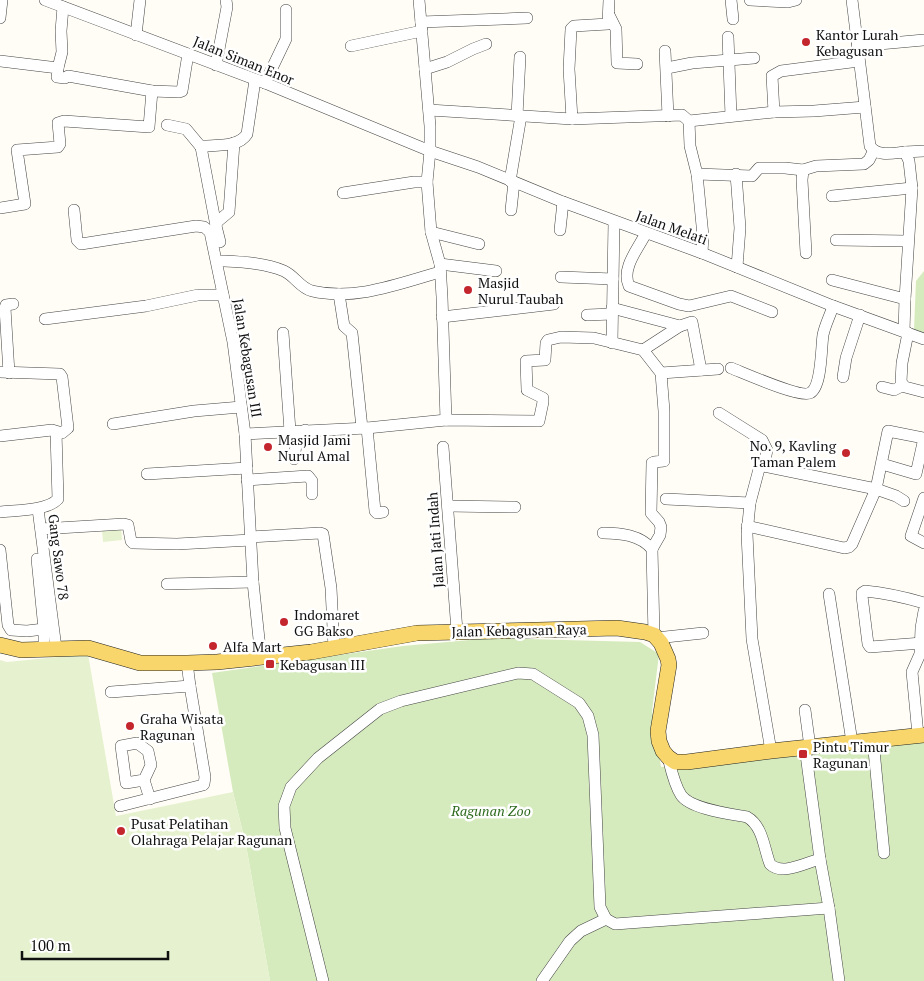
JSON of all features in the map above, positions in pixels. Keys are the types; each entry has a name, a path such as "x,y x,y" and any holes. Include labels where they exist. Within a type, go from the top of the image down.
{"main road":[{"name":"Jalan Kebagusan Raya","path":"0,645 20,650 88,648 140,663 187,663 261,658 334,648 417,633 617,628 645,632 656,636"},
{"path":"656,636 666,654 669,665 658,731 663,751 675,762 921,735"}],"street":[{"path":"0,18 2,0"},
{"name":"Jalan Siman Enor","path":"46,0 129,30 430,152"},
{"path":"136,34 140,0"},
{"path":"216,65 227,6 226,0"},
{"path":"420,0 430,152 427,182 431,232 440,268 446,420"},
{"path":"572,119 569,69 571,29 574,26 607,25 609,22 609,0"},
{"path":"730,0 733,19"},
{"path":"750,0 788,2 796,0"},
{"path":"852,0 870,146 873,152"},
{"path":"63,7 62,52 57,77 65,78 68,76 152,92 182,91 188,54"},
{"path":"202,148 204,146 234,143 244,138 247,134 260,82 286,38 286,10"},
{"path":"609,15 616,29 617,63 637,64"},
{"path":"351,46 422,26 527,18"},
{"path":"728,37 731,116"},
{"path":"857,46 924,40"},
{"path":"425,69 447,62 486,44"},
{"path":"665,51 668,116"},
{"path":"511,210 519,116 520,57"},
{"path":"667,68 692,63 754,58"},
{"path":"0,61 58,68"},
{"path":"774,112 772,76 781,71 859,62"},
{"path":"0,208 25,204 17,150 58,147 60,144 58,126 60,122 149,127 152,92"},
{"path":"689,121 774,112 865,107"},
{"path":"428,110 572,119 682,115 689,121 690,146 697,174 703,236 702,253"},
{"path":"167,126 186,129 202,148 224,260 235,336 233,342"},
{"path":"216,226 219,220 230,212 234,143"},
{"path":"873,152 924,150"},
{"name":"Jalan Melati","path":"430,152 478,167 562,202 737,266 833,306 924,339"},
{"path":"697,174 752,176 757,169 761,168 803,170 816,166 864,164 869,160 873,152"},
{"path":"902,386 902,363 906,332 904,299 912,188 909,161 905,152"},
{"path":"803,170 806,253"},
{"path":"736,174 740,228 737,266"},
{"path":"343,193 414,182 427,182"},
{"path":"832,196 912,188"},
{"path":"560,230 562,202"},
{"name":"Jalan Kebagusan III","path":"74,210 77,240 81,244 196,226 208,229 212,238 233,342 242,407 253,582 261,658"},
{"path":"612,343 614,222"},
{"path":"431,232 479,244"},
{"path":"646,233 626,271 629,286 689,306 731,296 772,312"},
{"path":"836,240 908,240"},
{"path":"224,260 283,270 311,290 340,294 358,294 440,268 496,271"},
{"path":"561,277 613,279"},
{"path":"832,280 904,299"},
{"path":"340,294 344,327 352,333 375,511 377,513 383,512"},
{"path":"45,319 146,306 198,295 223,295"},
{"path":"0,436 52,430 62,433 68,428 62,375 58,373 4,372 5,308 6,305 13,304"},
{"path":"442,317 554,304"},
{"path":"731,368 799,394 812,393 815,390 824,334 833,306"},
{"path":"587,315 612,311 680,326"},
{"path":"843,377 846,358 860,315"},
{"path":"643,350 680,326 691,322 701,370"},
{"path":"283,333 290,431"},
{"path":"245,434 365,428 446,420 540,421 543,402 542,398 527,390 526,361 545,360 546,343 548,340 559,337 594,338 643,350 659,368 661,373 664,411 664,461 652,463 651,510 660,522 661,527 660,535 652,549 656,636 703,633"},
{"path":"661,373 718,369"},
{"path":"882,387 894,390 902,386 924,392"},
{"path":"113,424 178,413 242,407"},
{"path":"719,413 762,440 766,450 764,466"},
{"path":"294,459 296,445 305,430"},
{"path":"747,526 844,548 849,547 876,489 888,431 924,438 916,474 882,464"},
{"path":"50,648 44,629 35,511 58,500 56,432"},
{"name":"Jalan Jati Indah","path":"443,447 457,631"},
{"path":"771,751 752,639 747,526 750,503 759,469 761,466 764,466 876,489 904,501"},
{"path":"147,474 308,476 312,481 312,494"},
{"path":"924,498 912,536 924,543"},
{"path":"666,499 750,503"},
{"path":"448,506 515,507"},
{"name":"Gang Sawo 78","path":"0,512 35,511 41,529 50,648"},
{"path":"41,529 126,524 131,541 134,544 177,544 323,534 331,588 334,648"},
{"path":"603,533 624,533 652,549"},
{"path":"0,550 8,625 11,630 44,629"},
{"path":"167,584 253,582"},
{"path":"922,644 873,648 870,646 868,644 862,593 865,591 884,593 924,603"},
{"path":"829,594 852,742"},
{"path":"921,735 912,672 922,644 921,628 924,610"},
{"path":"120,806 204,784 187,663"},
{"path":"323,981 285,828 284,806 291,787 318,758 380,709 401,701 518,673 533,674 579,703 588,716 594,735 600,907 606,919 615,924 829,908"},
{"path":"111,692 190,686"},
{"path":"804,710 820,859 839,981"},
{"path":"873,740 884,853"},
{"path":"668,757 679,790 687,802 753,821 759,829 770,864 774,868 782,870 820,859"},
{"path":"144,780 150,799"},
{"path":"542,981 570,941 580,931 606,919"}],"green space":[{"path":"924,271 924,334 914,330 916,281"},
{"path":"121,528 122,540 103,542 102,529"},
{"name":"Ragunan Zoo","path":"492,638 640,642 659,654 652,711 661,767 924,739 924,981 270,981 246,845 233,792 212,673 403,646"},
{"name":"Pusat Pelatihan Olahraga Pelajar Ragunan","path":"88,654 116,816 233,792 246,845 270,981 0,981 0,660 7,662"}],"place":[{"name":"Kantor Lurah Kebagusan","path":"806,42"},
{"name":"Masjid Nurul Taubah","path":"468,290"},
{"name":"Masjid Jami Nurul Amal","path":"268,447"},
{"name":"No. 9, Kavling Taman Palem","path":"846,453"},
{"name":"Indomaret GG Bakso","path":"284,622"},
{"name":"Alfa Mart","path":"213,646"},
{"name":"Kebagusan III","path":"270,664"},
{"name":"Graha Wisata Ragunan","path":"130,726"},
{"name":"Pintu Timur Ragunan","path":"803,754"},
{"name":"Pusat Pelatihan Olahraga Pelajar Ragunan","path":"121,831"}]}
